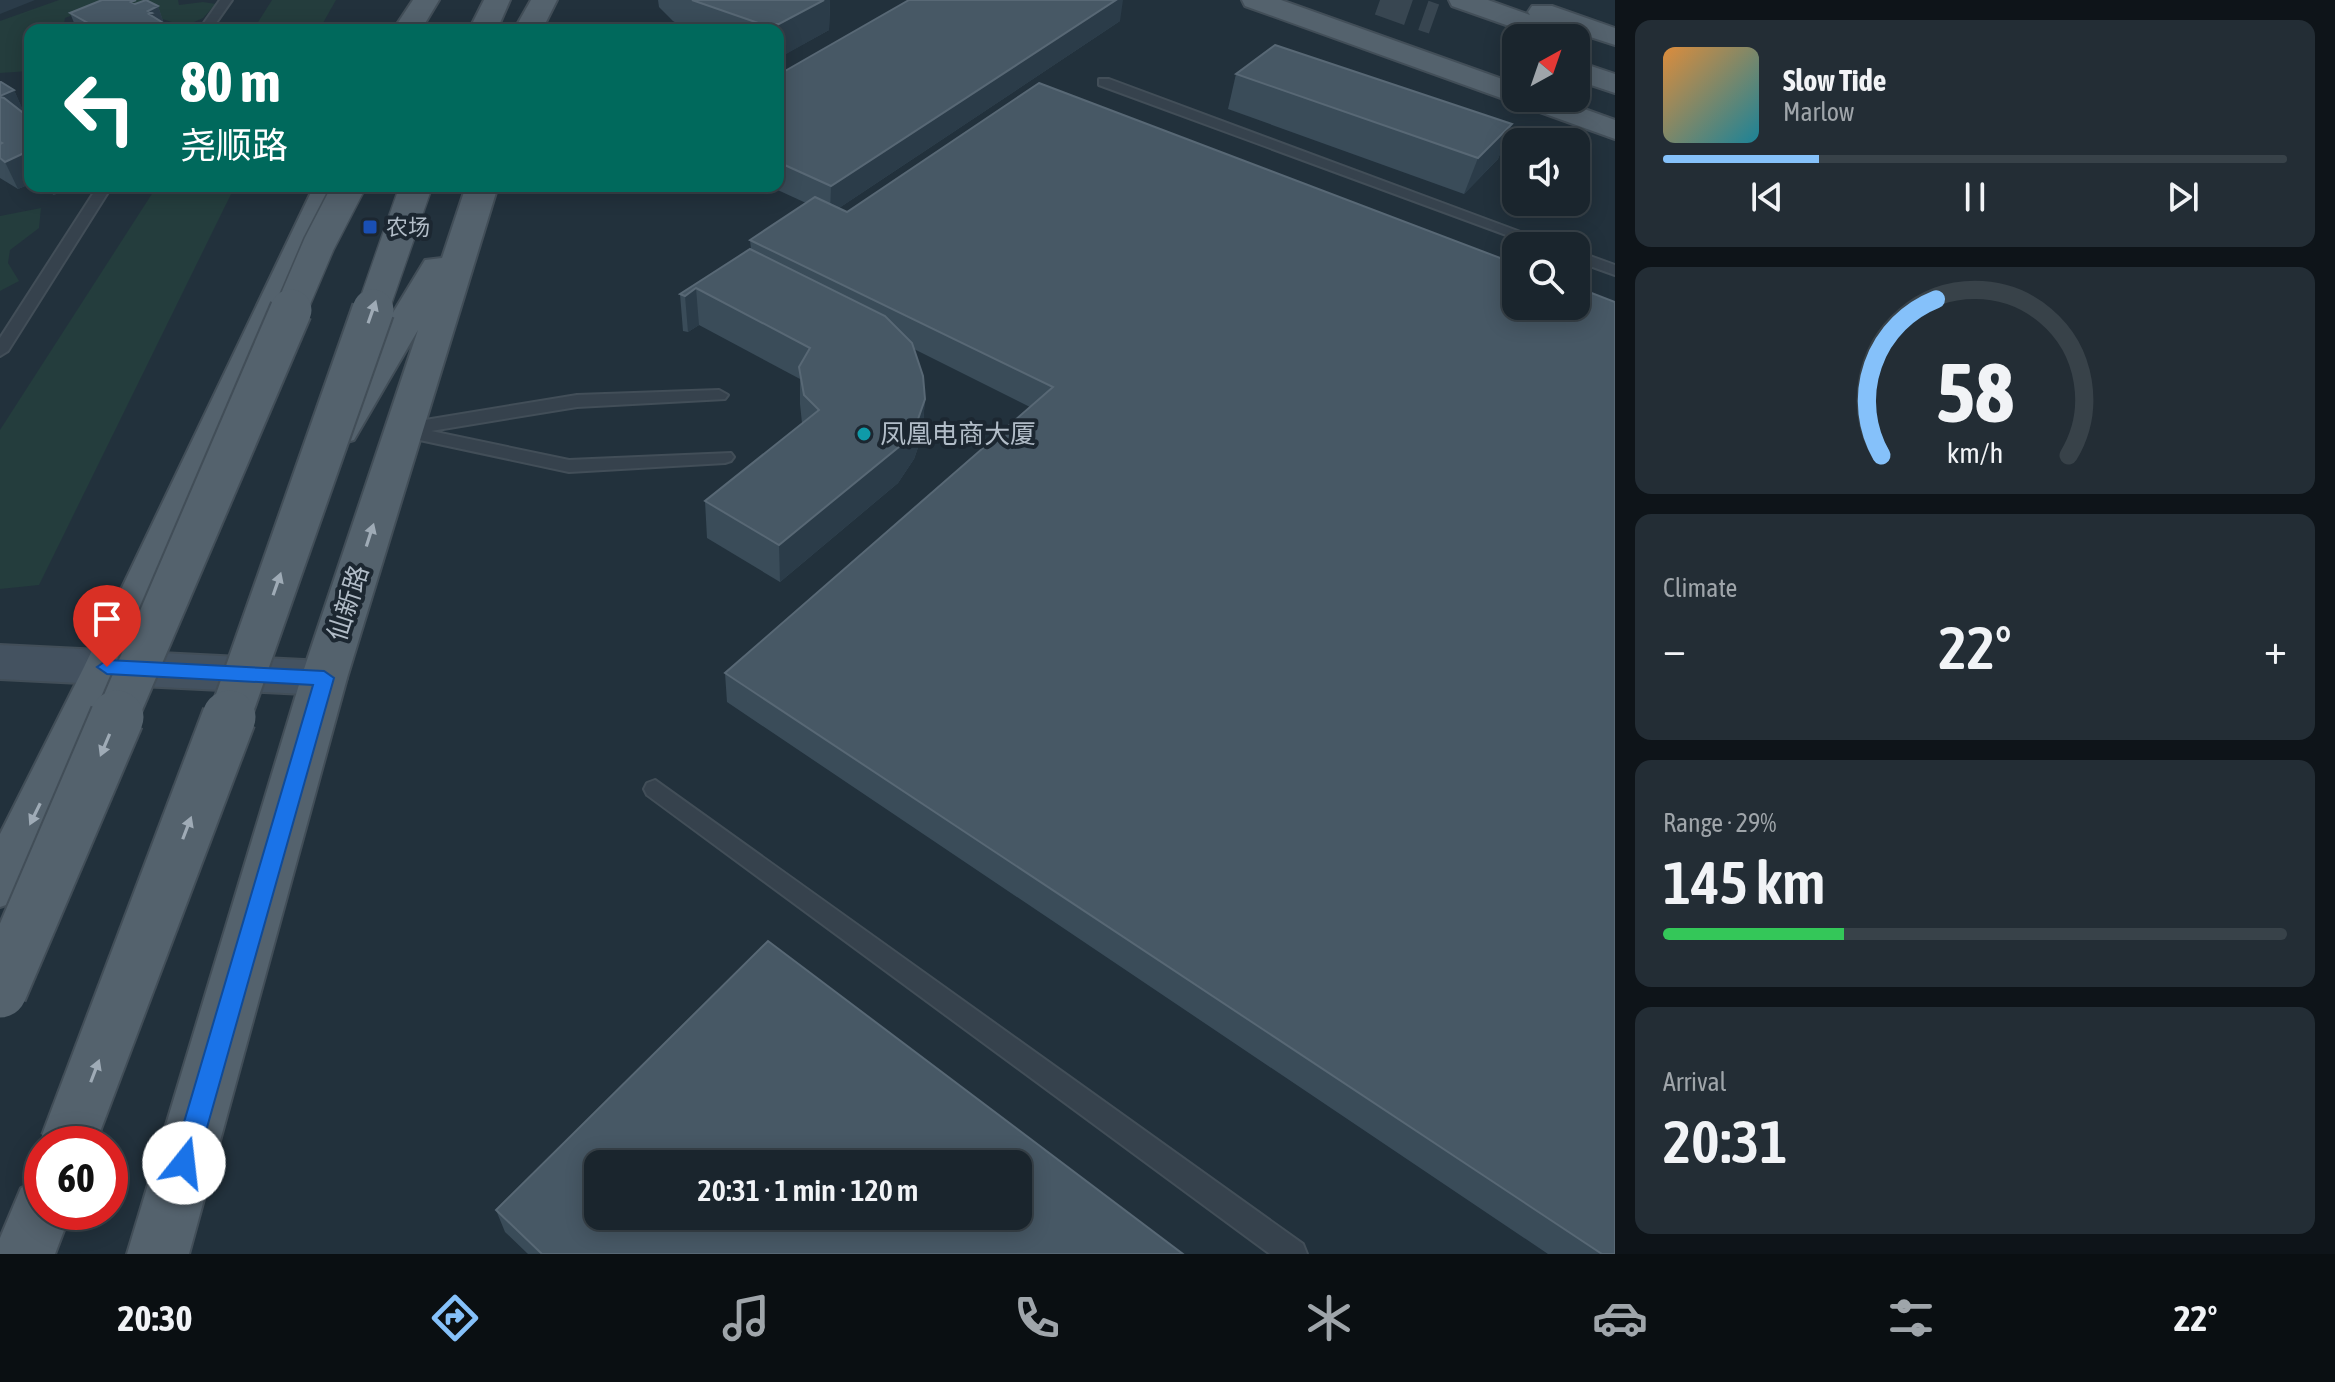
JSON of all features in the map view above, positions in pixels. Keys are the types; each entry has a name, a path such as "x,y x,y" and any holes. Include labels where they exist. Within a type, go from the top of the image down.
{"main road":[{"path":"387,24 399,0"},
{"path":"411,24 426,0"},
{"path":"431,24 445,0"},
{"path":"486,24 497,0"},
{"path":"531,24 544,0"},
{"path":"547,24 560,0"},
{"path":"1255,0 1502,89"},
{"path":"1309,0 1502,71"},
{"path":"1462,0 1530,24"},
{"path":"1509,0 1615,37"},
{"path":"1590,45 1615,54"},
{"path":"1471,49 1502,61"},
{"path":"1590,75 1615,84"},
{"path":"1590,93 1615,102"},
{"path":"1590,103 1615,112"},
{"path":"1565,112 1615,130"},
{"path":"0,885 107,667 327,192"},
{"path":"319,244 329,192"},
{"path":"0,991 319,244 346,192"},
{"path":"74,1126 247,671 414,192"},
{"path":"318,468 448,249 466,192"},
{"name":"仙新路","path":"158,1254 324,678 480,192"},
{"path":"0,662 324,678"},
{"path":"24,1254 34,1230"}],"lane":[{"path":"209,24 226,0"},
{"path":"1104,82 1512,232"},
{"path":"0,351 101,192"},
{"path":"1590,261 1615,270"},
{"path":"719,395 577,401 401,430 569,466 725,457"},
{"path":"655,789 1293,1254"}],"green space":[{"path":"59,0 178,0 179,5 216,4 203,18 190,24 110,9 80,13 65,18 64,24 24,24 24,71 0,73 0,21"},
{"path":"272,0 336,0 322,24 257,24"},
{"path":"153,192 232,192 39,585 0,589 0,430"},
{"path":"41,208 39,228 10,250 8,263 19,281 0,291 0,216"}],"building":[{"path":"102,0 136,0 131,2 135,4 146,0 158,6 148,11 152,13 149,14 165,24 81,24 86,22 70,13"},
{"path":"692,0 824,0 779,24 761,24"},
{"path":"909,0 1116,0 831,186 784,165 784,72"},
{"path":"1275,45 1512,124 1502,128 1502,134 1478,158 1236,74"},
{"path":"1,82 14,90 0,96"},
{"path":"1039,83 1502,259 1502,320 1590,320 1590,292 1615,302 1615,1254 1602,1254 725,673 1053,387 750,240 815,197 847,212"},
{"path":"0,97 24,113 24,156 5,162 0,158"},
{"name":"凤凰电商大厦","path":"750,249 885,316 912,343 923,376 925,399 917,422 900,446 779,545 705,501 819,410 804,395 799,367 810,348 696,288 685,296 680,294"},
{"path":"768,941 1183,1254 542,1254 496,1210"}],"tunnel":[{"path":"1380,0 1434,19"}],"place":[{"name":"农场","path":"370,227"},
{"name":"凤凰电商大厦","path":"864,434"}],"route":[{"path":"107,667 324,678 184,1163"}]}
